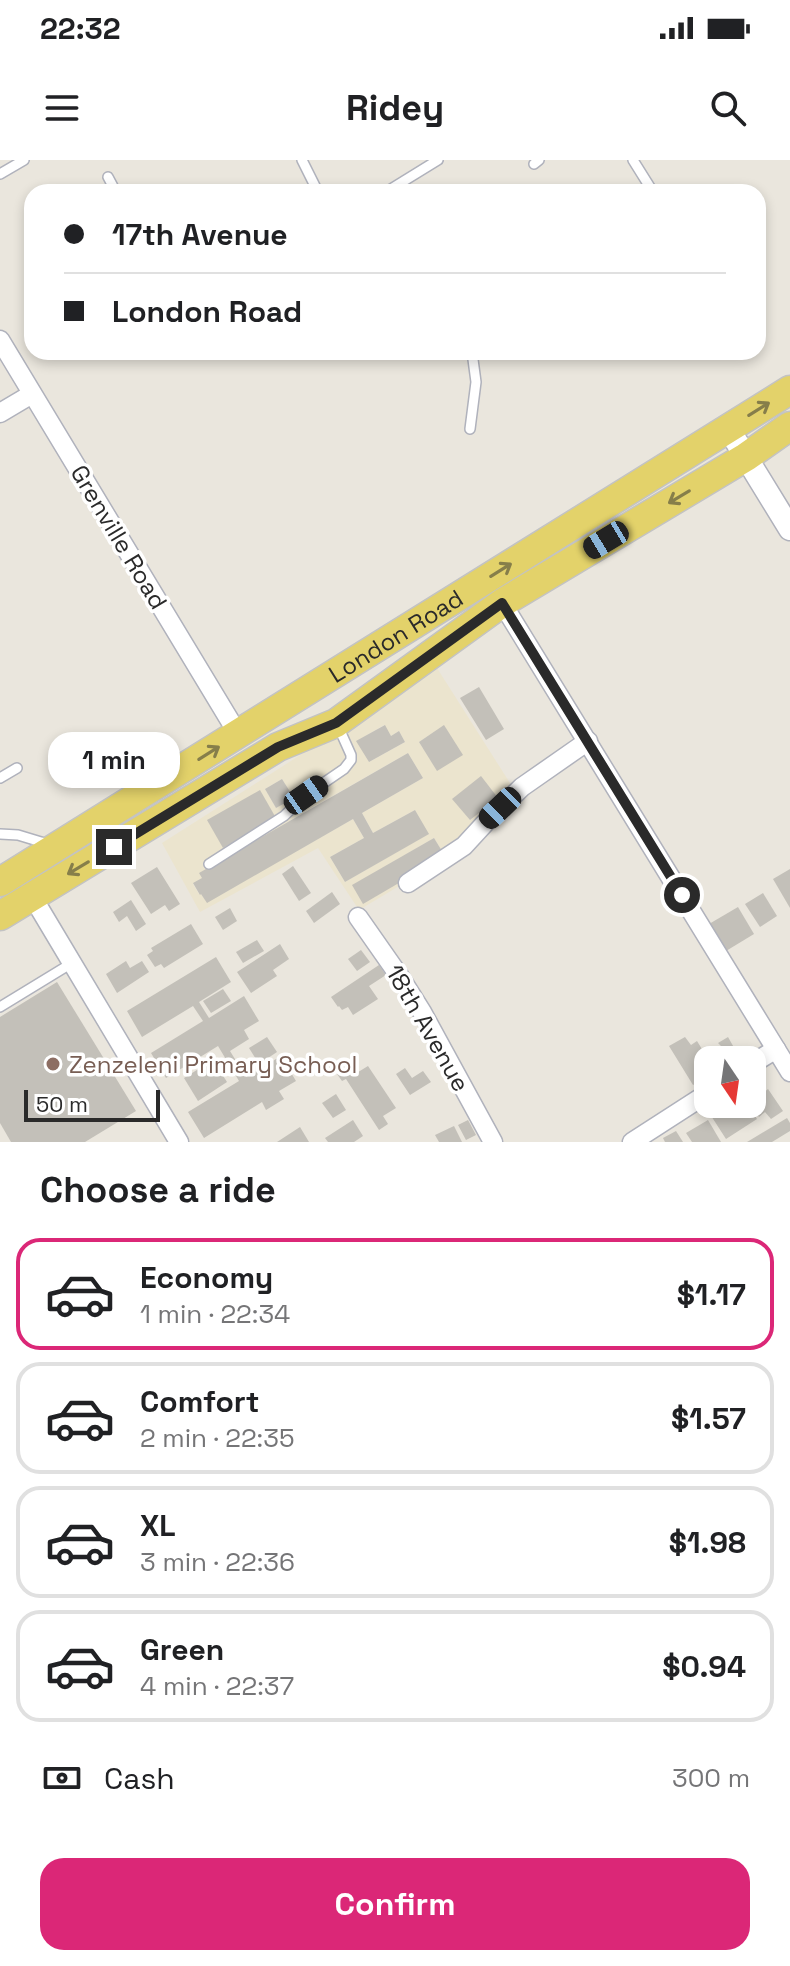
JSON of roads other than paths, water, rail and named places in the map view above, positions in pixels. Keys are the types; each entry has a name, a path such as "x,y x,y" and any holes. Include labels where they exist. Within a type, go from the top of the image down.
{"main road":[{"name":"London Road","path":"0,882 790,390"},
{"name":"London Road","path":"0,916 278,747 336,723 502,603 746,457 790,426"}],"street":[{"name":"Grenville Road","path":"0,340 238,734"},
{"path":"0,413 32,394"},
{"path":"728,428 790,529"},
{"path":"502,603 790,1072"},
{"path":"408,883 464,846 522,787 588,741"},
{"path":"32,896 179,1142"},
{"name":"18th Avenue","path":"358,917 422,1012 493,1142"},
{"path":"766,1055 776,1049"},
{"path":"632,1142 694,1102"}],"lane":[{"path":"0,174 24,160"},
{"path":"302,160 314,184"},
{"path":"399,184 438,160"},
{"path":"633,160 648,184"},
{"path":"108,177 112,184"},
{"path":"470,429 476,382 473,360"},
{"path":"209,864 284,816 306,795 344,769 351,755 336,723"},
{"path":"0,778 17,768"},
{"path":"0,834 18,835 57,847"},
{"path":"0,1007 72,963"}],"place":[{"name":"Zenzeleni Primary School","path":"53,1064"}]}
